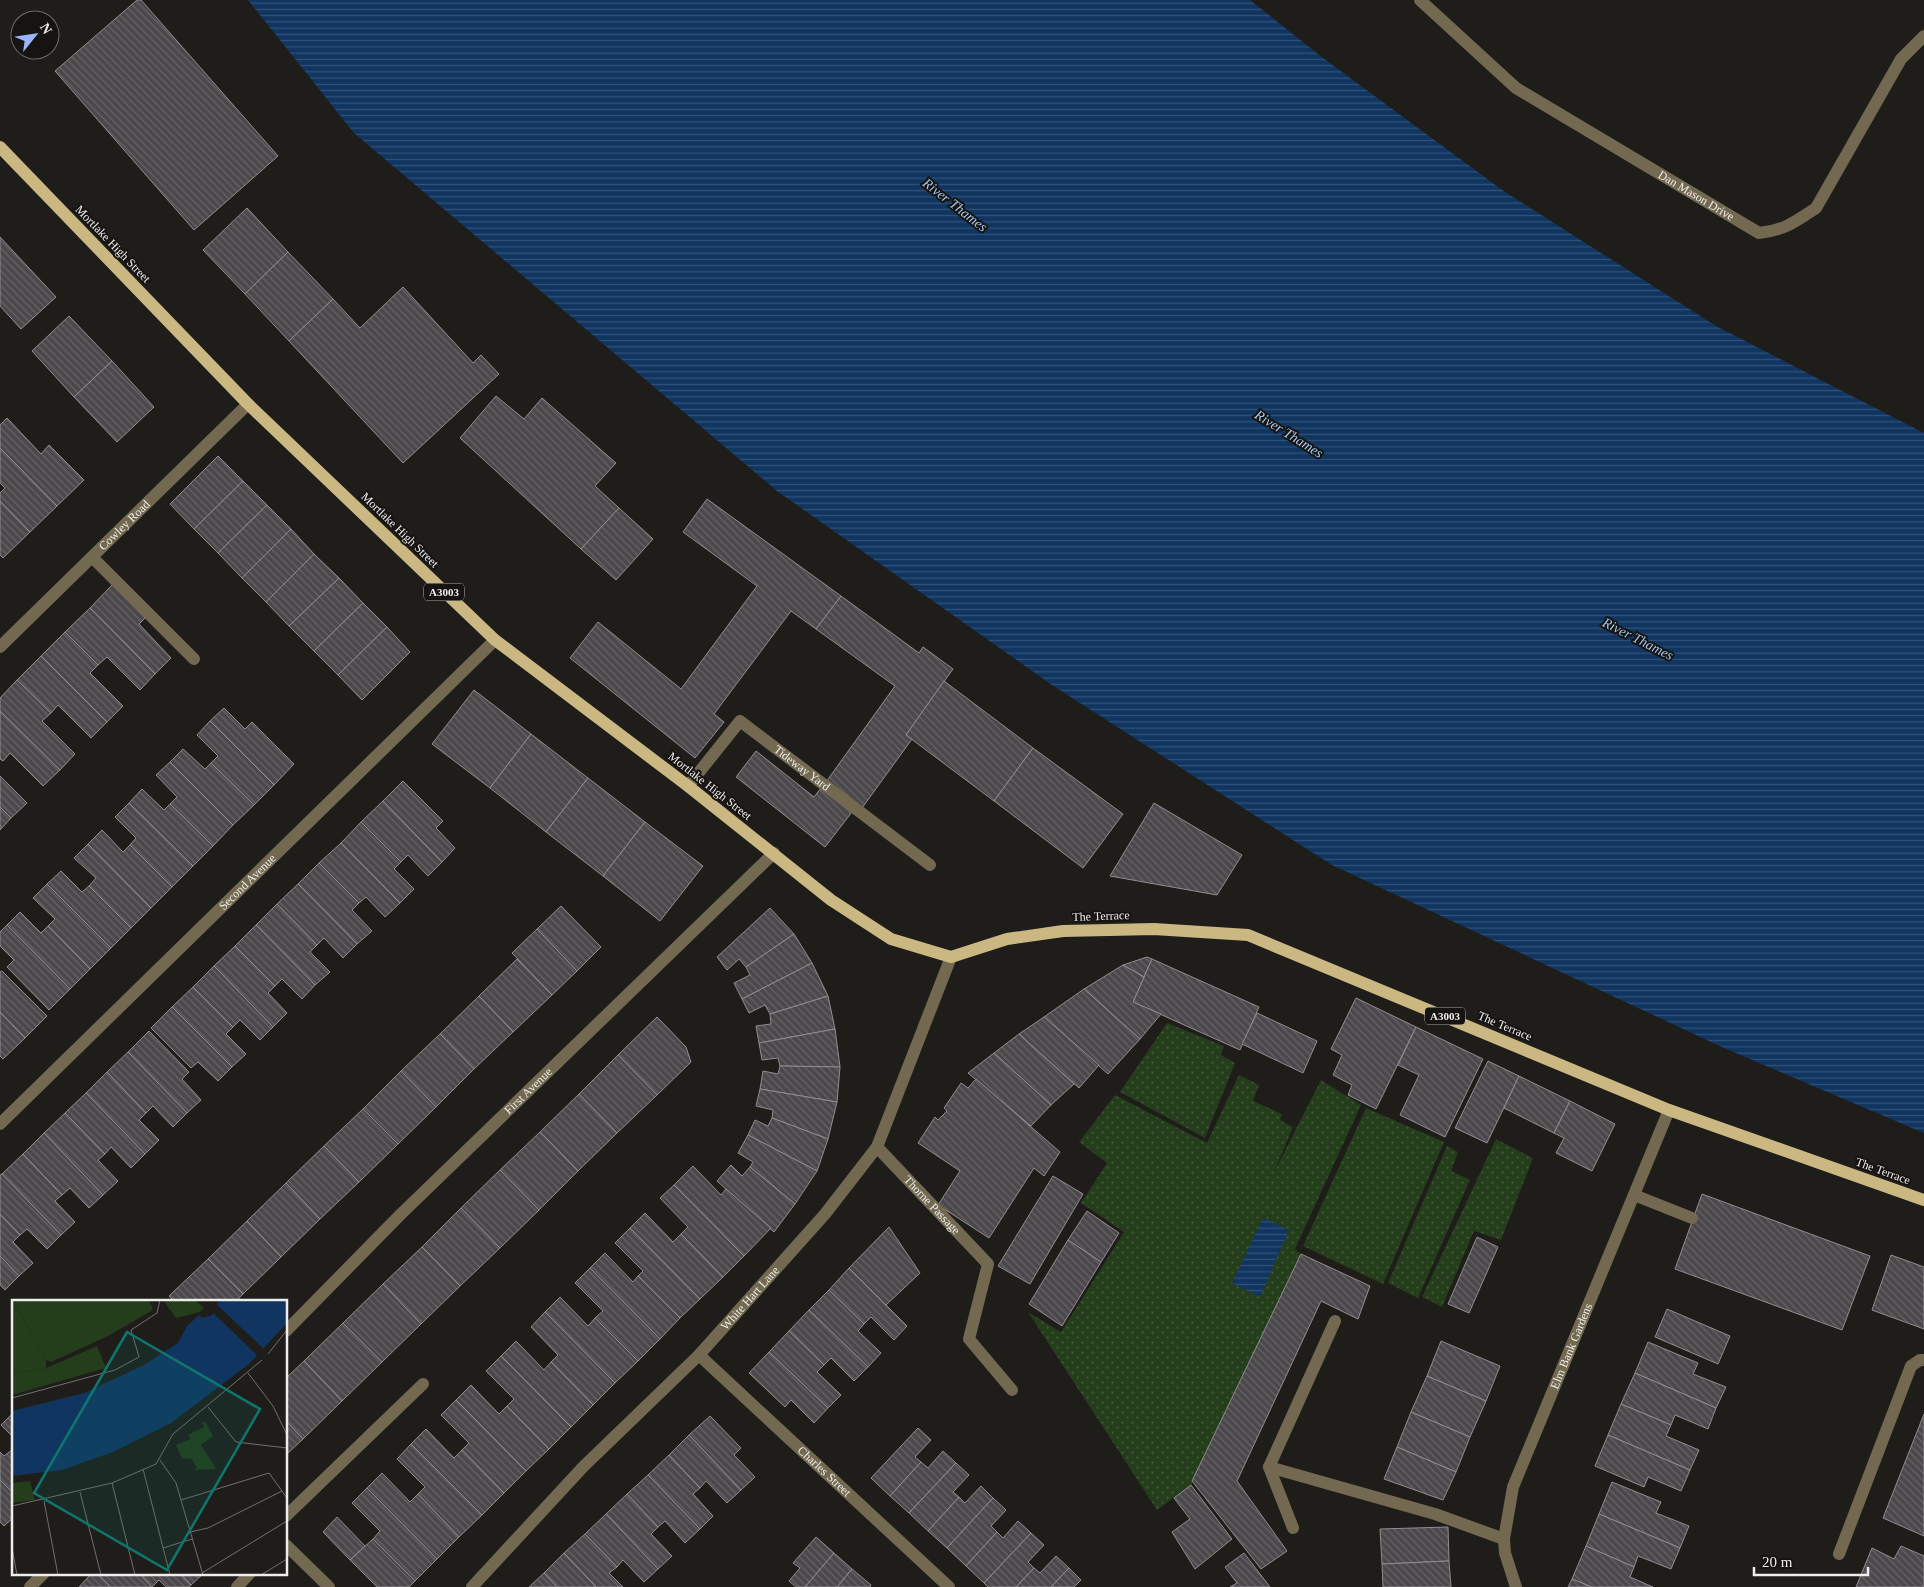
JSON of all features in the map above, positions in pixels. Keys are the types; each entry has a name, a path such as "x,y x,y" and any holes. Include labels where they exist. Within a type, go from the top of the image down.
{"main road":[{"name":"Mortlake High Street","path":"0,147 248,404 495,640 688,786 831,900 891,939 951,957"},
{"name":"The Terrace","path":"951,957 1007,939 1063,931 1154,928 1248,935 1669,1110 1924,1200"}],"street":[{"name":"Dan Mason Drive","path":"1420,0 1516,88 1759,233 1777,231 1795,223 1816,208 1902,59 1924,36"},
{"name":"Cowley Road","path":"0,647 248,404"},
{"path":"92,557 194,659"},
{"name":"Second Avenue","path":"0,1124 495,640"},
{"name":"Tideway Yard","path":"688,786 740,721 930,865"},
{"name":"First Avenue","path":"288,1329 400,1215 774,853"},
{"name":"White Hart Lane","path":"472,1587 583,1467 699,1355 826,1214 877,1147 951,957"},
{"name":"Elm Bank Gardens","path":"1516,1587 1505,1553 1504,1539 1513,1487 1669,1110"},
{"name":"Thorne Passage","path":"877,1147 988,1264 969,1339 1012,1390"},
{"path":"1634,1195 1692,1218"},
{"path":"1293,1528 1269,1467 1335,1321"},
{"name":"Charles Street","path":"699,1355 949,1587"},
{"path":"1839,1554 1911,1366 1920,1360 1924,1360"},
{"path":"288,1514 423,1384"},
{"path":"1269,1467 1434,1514 1504,1539"},
{"path":"288,1547 329,1587"},
{"path":"30,1587 43,1574"},
{"path":"237,1587 249,1574"}],"green space":[{"path":"1167,1023 1224,1046 1221,1055 1235,1063 1205,1138 1120,1092"},
{"path":"1239,1075 1259,1085 1253,1101 1282,1114 1280,1120 1293,1127 1274,1172 1321,1080 1361,1105 1295,1249 1301,1254 1191,1485 1157,1510 1028,1312 1061,1332 1124,1232 1081,1203 1107,1163 1079,1142 1115,1095 1207,1143"},
{"path":"1366,1108 1444,1142 1383,1284 1303,1246"},
{"path":"1496,1139 1533,1158 1501,1240 1474,1231 1442,1307 1422,1297"},
{"path":"1447,1146 1458,1152 1451,1171 1470,1180 1418,1298 1388,1283"}],"water":[{"name":"River Thames","path":"248,0 1250,0 1323,58 1505,192 1716,326 1924,433 1924,1133 1724,1048 1332,865 1052,685 777,491 354,133"},
{"path":"1263,1218 1289,1230 1260,1297 1232,1283"}],"building":[{"path":"137,0 141,0 278,156 194,230 55,71"},
{"path":"247,208 288,252 245,294 203,250"},
{"path":"0,237 56,297 21,329 0,306"},
{"path":"288,252 333,299 289,341 245,294"},
{"path":"403,287 473,363 481,355 499,374 403,463 289,341 333,299 360,328"},
{"path":"69,316 112,361 74,397 32,351"},
{"path":"112,361 154,407 117,442 74,397"},
{"path":"496,396 524,419 542,398 616,463 595,486 619,508 581,549 460,438"},
{"path":"7,418 41,454 49,445 84,480 57,506 0,448 0,425"},
{"path":"0,448 57,506 30,532 0,501 0,493 5,488 0,483"},
{"path":"218,456 243,481 194,529 170,504"},
{"path":"243,481 267,505 218,553 194,529"},
{"path":"707,499 841,596 816,629 791,611 714,714 724,722 695,758 570,658 598,622 681,689 757,586 683,532"},
{"path":"0,501 30,532 3,558 0,555"},
{"path":"267,505 291,529 242,578 218,553"},
{"path":"619,508 653,539 616,580 581,549"},
{"path":"291,529 314,554 266,602 242,578"},
{"path":"314,554 339,578 289,626 266,602"},
{"path":"339,578 363,603 314,651 289,626"},
{"path":"113,584 146,617 139,624 171,658 155,674 90,608"},
{"path":"841,596 919,653 923,647 953,669 906,735 912,739 862,808 826,782 895,686 816,629"},
{"path":"363,603 387,627 338,675 314,651"},
{"path":"90,608 155,674 140,690 107,657 98,665 65,632"},
{"path":"387,627 410,652 362,700 338,675"},
{"path":"65,632 98,665 90,673 123,706 107,722 41,656"},
{"path":"41,656 107,722 91,738 58,705 51,713 17,680"},
{"path":"17,680 51,713 42,721 75,754 60,770 0,711 0,698"},
{"path":"944,681 1033,748 994,801 906,735"},
{"path":"474,690 531,734 490,788 432,744"},
{"path":"224,708 245,729 252,722 294,764 274,785 210,721"},
{"path":"0,711 60,770 43,786 10,753 3,761 0,759"},
{"path":"210,721 274,785 254,805 211,763 218,756 197,735"},
{"path":"531,734 588,778 546,832 490,788"},
{"path":"1033,748 1123,814 1083,868 994,801"},
{"path":"183,749 205,769 211,763 254,805 233,825 170,762"},
{"path":"756,751 814,797 821,788 852,812 825,847 736,777"},
{"path":"170,762 233,825 213,846 170,804 177,797 156,775"},
{"path":"0,776 27,803 11,818 0,807"},
{"path":"588,778 645,822 603,876 546,832"},
{"path":"403,781 443,821 436,828 455,848 442,862 383,801"},
{"path":"142,789 164,810 170,804 213,846 193,866 129,803"},
{"path":"383,801 442,862 428,876 408,855 401,862 361,822"},
{"path":"129,803 193,866 172,887 130,845 136,838 115,817"},
{"path":"1154,803 1242,855 1217,895 1110,876"},
{"path":"0,807 11,818 0,830"},
{"path":"361,822 401,862 394,869 414,889 400,903 341,843"},
{"path":"645,822 703,866 660,921 603,876"},
{"path":"102,830 123,852 130,845 172,887 151,908 88,844"},
{"path":"341,843 400,903 385,917 366,897 359,903 319,863"},
{"path":"88,844 151,908 131,928 89,886 96,878 74,858"},
{"path":"319,863 359,903 352,910 372,931 357,944 298,884"},
{"path":"61,871 82,892 89,886 131,928 111,948 47,884"},
{"path":"47,884 111,948 90,969 48,926 55,919 33,898"},
{"path":"298,884 357,944 343,958 324,938 317,945 277,904"},
{"path":"277,904 317,945 310,952 330,972 315,985 256,925"},
{"path":"561,906 601,947 577,971 537,929"},
{"path":"770,908 794,934 746,967 739,959 727,970 717,957"},
{"path":"20,912 41,933 48,926 90,969 70,989 7,925"},
{"path":"7,925 70,989 49,1010 7,967 14,960 0,946 0,932"},
{"path":"256,925 315,985 302,999 282,979 275,986 235,946"},
{"path":"537,929 577,971 552,995 512,953"},
{"path":"794,934 812,963 742,999 734,983 750,975 746,967"},
{"path":"235,946 275,986 268,993 287,1013 273,1027 214,966"},
{"path":"1147,957 1152,959 1144,977 1123,965"},
{"path":"517,959 552,995 513,1032 479,996"},
{"path":"1152,959 1259,1007 1240,1050 1133,1002"},
{"path":"812,963 828,996 770,1014 765,1005 749,1013 742,999"},
{"path":"1123,965 1144,977 1133,1002 1161,1014 1140,1039 1084,989"},
{"path":"214,966 273,1027 260,1040 240,1020 233,1027 193,987"},
{"path":"2,971 47,1016 25,1038 0,1012 0,972"},
{"path":"193,987 233,1027 226,1034 246,1054 232,1067 172,1007"},
{"path":"1084,989 1140,1039 1108,1074 1044,1017"},
{"path":"479,996 513,1032 474,1069 440,1034"},
{"path":"828,996 835,1029 759,1043 756,1026 771,1024 770,1014"},
{"path":"1356,998 1416,1027 1376,1109 1348,1095 1352,1085 1333,1075 1342,1055 1331,1049"},
{"path":"172,1007 232,1067 218,1081 198,1062 191,1068 151,1028"},
{"path":"0,1012 25,1038 3,1059 0,1056"},
{"path":"1257,1013 1317,1041 1303,1073 1242,1044"},
{"path":"657,1017 686,1047 691,1062 657,1095 618,1055"},
{"path":"1044,1017 1099,1065 1079,1088 1019,1034"},
{"path":"1416,1027 1483,1059 1445,1137 1400,1115 1419,1075 1398,1065"},
{"path":"835,1029 840,1067 780,1066 778,1058 762,1060 759,1043"},
{"path":"149,1031 189,1072 182,1079 201,1100 187,1113 128,1052"},
{"path":"440,1034 474,1069 436,1107 401,1071"},
{"path":"1019,1034 1074,1084 1051,1105 994,1053"},
{"path":"128,1052 187,1113 173,1127 153,1106 146,1113 107,1072"},
{"path":"994,1053 1051,1105 1031,1126 968,1073"},
{"path":"618,1055 657,1095 617,1133 579,1094"},
{"path":"1488,1061 1519,1076 1487,1143 1455,1128"},
{"path":"780,1066 840,1067 837,1102 760,1089 763,1071 778,1074"},
{"path":"401,1071 436,1107 398,1144 363,1109"},
{"path":"107,1072 146,1113 139,1120 159,1140 145,1154 86,1093"},
{"path":"1519,1076 1570,1101 1554,1133 1504,1108"},
{"path":"976,1079 1060,1152 1044,1176 1034,1168 989,1238 938,1205 960,1171 918,1143 935,1117 938,1120 947,1111 944,1108 961,1083 968,1088"},
{"path":"760,1089 837,1102 828,1139 772,1118 773,1110 756,1106"},
{"path":"86,1093 145,1154 131,1168 111,1147 105,1154 65,1113"},
{"path":"579,1094 617,1133 578,1171 540,1132"},
{"path":"1570,1101 1615,1124 1592,1171 1556,1153 1564,1138 1554,1133"},
{"path":"363,1109 398,1144 359,1182 324,1146"},
{"path":"65,1113 105,1154 98,1160 118,1181 103,1195 44,1133"},
{"path":"772,1118 828,1139 817,1171 748,1135 755,1120 768,1126"},
{"path":"540,1132 578,1171 539,1210 500,1170"},
{"path":"44,1133 103,1195 89,1208 70,1188 62,1195 23,1154"},
{"path":"748,1135 817,1171 795,1204 750,1167 753,1162 738,1153"},
{"path":"324,1146 359,1182 320,1219 286,1183"},
{"path":"23,1154 62,1195 55,1201 75,1222 61,1235 2,1174"},
{"path":"731,1165 742,1176 750,1167 795,1204 774,1232 717,1181"},
{"path":"693,1166 721,1195 726,1189 771,1228 744,1256 674,1185"},
{"path":"500,1170 539,1210 500,1248 461,1208"},
{"path":"2,1174 61,1235 47,1249 27,1229 20,1235 0,1214 0,1175"},
{"path":"1053,1176 1083,1194 1030,1284 998,1266"},
{"path":"286,1183 320,1219 281,1257 247,1221"},
{"path":"674,1185 744,1256 723,1277 681,1234 688,1227 660,1198"},
{"path":"1702,1194 1870,1256 1842,1330 1675,1269"},
{"path":"461,1208 500,1248 460,1286 422,1247"},
{"path":"1087,1211 1119,1233 1101,1262 1068,1240"},
{"path":"645,1213 673,1242 681,1234 723,1277 700,1299 630,1228"},
{"path":"0,1214 20,1235 13,1242 33,1263 19,1276 0,1256"},
{"path":"247,1221 281,1257 243,1294 208,1259"},
{"path":"889,1227 920,1273 886,1305 849,1268"},
{"path":"630,1228 700,1299 680,1318 638,1276 643,1271 615,1243"},
{"path":"1477,1237 1498,1247 1469,1313 1448,1304"},
{"path":"1068,1240 1101,1262 1062,1326 1029,1304"},
{"path":"422,1247 460,1286 421,1324 383,1284"},
{"path":"605,1253 633,1282 638,1276 680,1318 660,1339 590,1268"},
{"path":"1301,1254 1370,1286 1358,1319 1321,1301 1237,1481 1287,1551 1261,1569 1192,1481"},
{"path":"1891,1255 1924,1267 1924,1329 1872,1310"},
{"path":"0,1256 19,1276 5,1290 0,1285"},
{"path":"208,1259 243,1294 237,1300 173,1300 169,1296"},
{"path":"590,1268 660,1339 638,1361 595,1318 603,1311 575,1283"},
{"path":"849,1268 907,1326 894,1340 871,1317 864,1324 829,1290"},
{"path":"383,1284 421,1324 382,1362 343,1323"},
{"path":"829,1290 864,1324 858,1331 881,1353 868,1367 809,1310"},
{"path":"560,1297 588,1326 595,1318 638,1361 615,1383 545,1312"},
{"path":"1667,1309 1730,1336 1718,1364 1655,1337"},
{"path":"809,1310 868,1367 854,1381 831,1358 824,1365 789,1331"},
{"path":"545,1312 615,1383 593,1405 551,1362 558,1355 531,1327"},
{"path":"343,1323 382,1362 342,1401 304,1361"},
{"path":"789,1331 824,1365 817,1372 841,1395 828,1408 769,1352"},
{"path":"516,1341 544,1370 551,1362 593,1405 571,1427 501,1356"},
{"path":"1441,1341 1500,1366 1486,1401 1427,1376"},
{"path":"1648,1342 1698,1363 1693,1374 1726,1387 1716,1408 1635,1373"},
{"path":"769,1352 828,1408 814,1423 791,1400 785,1407 749,1373"},
{"path":"501,1356 571,1427 549,1449 507,1406 514,1399 486,1371"},
{"path":"304,1361 342,1401 303,1439 288,1423 288,1376"},
{"path":"1635,1373 1716,1408 1708,1429 1675,1415 1671,1425 1621,1404"},
{"path":"1427,1376 1486,1401 1470,1437 1411,1412"},
{"path":"471,1385 499,1414 507,1406 549,1449 526,1471 456,1400"},
{"path":"456,1400 526,1471 504,1493 462,1450 469,1443 441,1415"},
{"path":"1621,1404 1671,1425 1666,1436 1699,1450 1690,1470 1608,1435"},
{"path":"1411,1412 1470,1437 1456,1472 1397,1447"},
{"path":"12,1414 12,1436 1,1425"},
{"path":"1924,1414 1924,1536 1883,1518"},
{"path":"710,1416 741,1448 734,1455 755,1477 741,1490 689,1435"},
{"path":"288,1423 303,1439 288,1453"},
{"path":"918,1428 931,1440 915,1457 921,1462 890,1496 871,1478"},
{"path":"426,1429 454,1458 462,1450 504,1493 482,1515 411,1444"},
{"path":"689,1435 741,1490 727,1503 706,1481 700,1488 669,1455"},
{"path":"1608,1435 1690,1470 1681,1491 1648,1477 1644,1487 1595,1466"},
{"path":"411,1444 482,1515 459,1537 418,1494 425,1487 397,1459"},
{"path":"1397,1447 1456,1472 1443,1500 1384,1479"},
{"path":"12,1450 12,1492 0,1480 0,1452 4,1456"},
{"path":"943,1451 956,1463 909,1513 890,1496 921,1462 928,1468"},
{"path":"669,1455 700,1488 693,1494 713,1516 700,1529 648,1475"},
{"path":"956,1463 969,1475 953,1492 959,1497 928,1531 909,1513"},
{"path":"382,1473 410,1502 418,1494 459,1537 437,1559 367,1488"},
{"path":"648,1475 700,1529 685,1543 665,1521 658,1527 627,1494"},
{"path":"0,1480 12,1492 12,1519 4,1526 0,1522"},
{"path":"1612,1482 1661,1502 1656,1513 1689,1526 1680,1548 1599,1514"},
{"path":"1191,1485 1232,1539 1195,1569 1172,1532 1190,1519 1174,1498"},
{"path":"981,1486 993,1498 947,1548 928,1531 959,1497 965,1503"},
{"path":"367,1488 437,1559 415,1581 373,1539 380,1531 352,1503"},
{"path":"627,1494 658,1527 651,1534 672,1556 658,1569 606,1514"},
{"path":"993,1498 1006,1510 991,1526 997,1532 966,1566 947,1548"},
{"path":"606,1514 658,1569 644,1582 623,1560 617,1567 585,1534"},
{"path":"1599,1514 1680,1548 1671,1569 1638,1556 1634,1567 1586,1546"},
{"path":"337,1517 365,1546 350,1560 323,1532"},
{"path":"1018,1521 1031,1533 984,1583 966,1566 997,1532 1003,1538"},
{"path":"1448,1527 1449,1561 1382,1564 1380,1529"},
{"path":"1031,1533 1044,1545 1028,1562 1034,1568 1016,1587 988,1587 984,1583"},
{"path":"585,1534 617,1567 609,1573 623,1587 596,1587 564,1553"},
{"path":"816,1537 834,1553 805,1587 796,1587 789,1581 800,1568 793,1563"},
{"path":"373,1539 415,1581 409,1587 377,1587 350,1560"},
{"path":"1586,1546 1634,1567 1630,1577 1653,1587 1592,1587 1572,1579"},
{"path":"1901,1546 1924,1556 1924,1587 1856,1587 1872,1548 1894,1559"},
{"path":"564,1553 596,1587 557,1587 544,1573"},
{"path":"834,1553 852,1569 837,1587 805,1587"},
{"path":"1244,1553 1270,1587 1230,1587 1237,1583 1225,1567"},
{"path":"1056,1556 1069,1568 1051,1587 1016,1587 1034,1568 1040,1573"},
{"path":"1449,1561 1451,1587 1383,1587 1382,1564"},
{"path":"1069,1568 1081,1580 1074,1587 1051,1587"},
{"path":"852,1569 871,1585 870,1587 837,1587"},
{"path":"544,1573 557,1587 529,1587"},
{"path":"91,1574 98,1574 111,1587 79,1587"},
{"path":"98,1574 140,1574 152,1587 111,1587"},
{"path":"140,1574 181,1574 191,1585 189,1587 166,1587 159,1580 152,1587"},
{"path":"181,1574 203,1574 191,1585"},
{"path":"1572,1579 1592,1587 1568,1587"}]}
